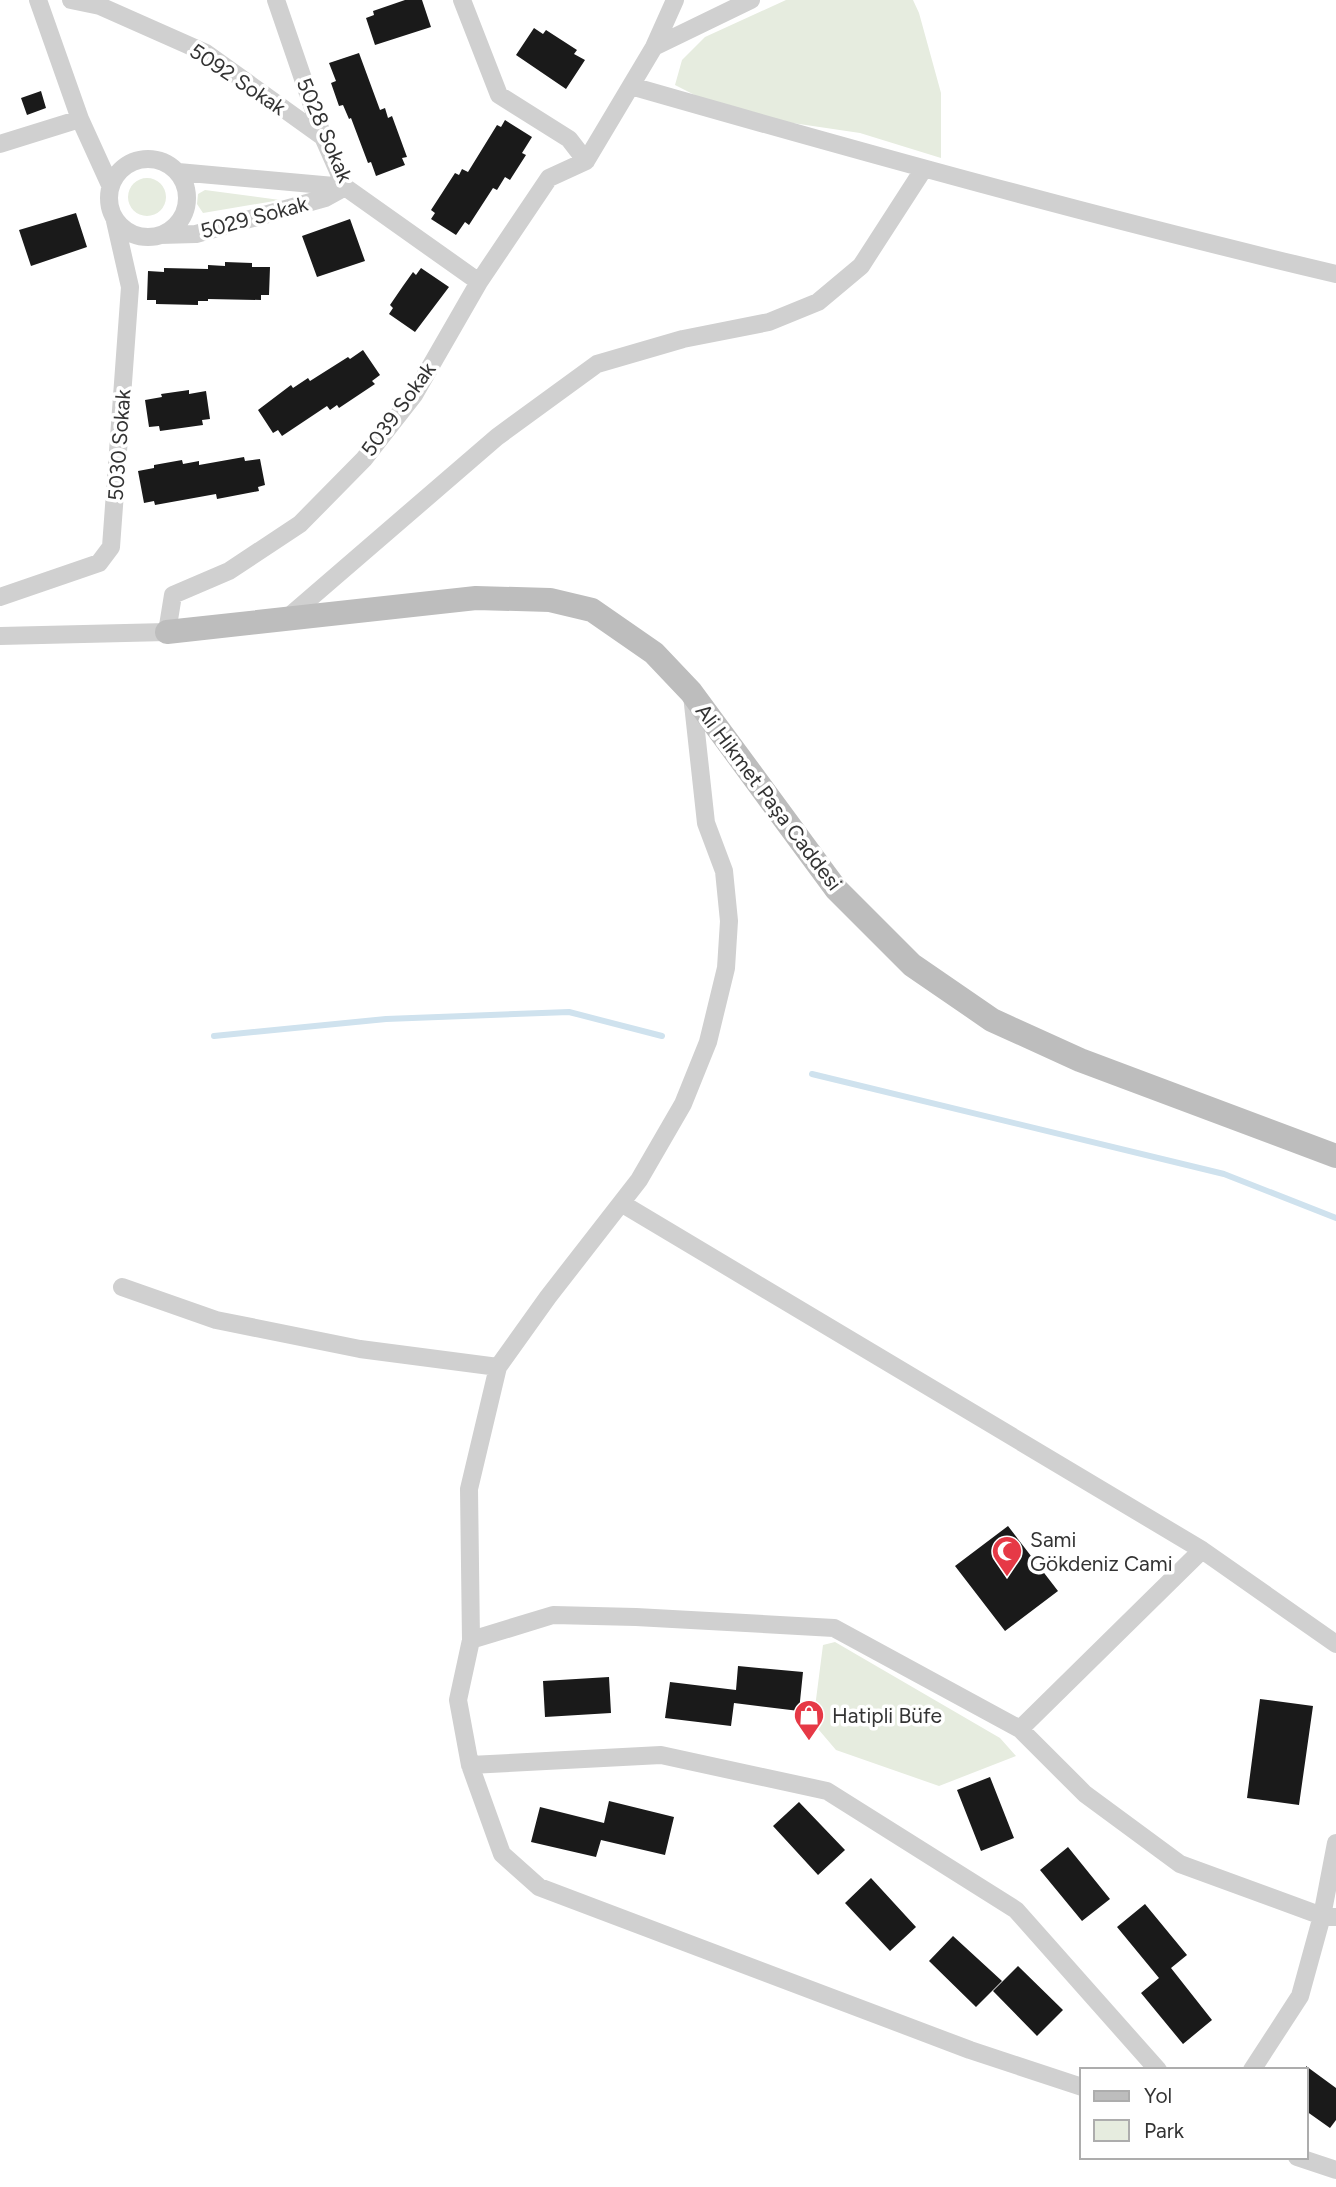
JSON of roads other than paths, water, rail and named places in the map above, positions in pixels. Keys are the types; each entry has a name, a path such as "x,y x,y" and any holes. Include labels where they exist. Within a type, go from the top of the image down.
{"main road":[{"name":"Ali Hikmet Paşa Caddesi","path":"167,632 476,598 550,600 592,610 654,653 691,692 836,889 912,965 992,1020 1080,1060 1336,1156"}],"street":[{"path":"38,0 80,119 110,185"},
{"name":"5092 Sokak","path":"71,0 100,6 206,53 323,137"},
{"name":"5028 Sokak","path":"276,0 323,137 345,187 479,282"},
{"path":"462,0 499,95 569,139 586,161 654,47 676,0"},
{"path":"654,47 751,0"},
{"path":"631,86 923,170 1161,233 1336,274"},
{"path":"0,144 80,119"},
{"path":"150,158 162,161 178,172 186,187 186,210 172,229 148,237 124,230 115,221 108,197 110,185 126,165 150,158"},
{"name":"5039 Sokak","path":"167,632 173,595 229,571 300,524 364,459 414,395 479,282 549,178 586,161"},
{"path":"283,621 496,437 597,364 683,339 769,322 818,302 861,266 923,170"},
{"name":"5029 Sokak","path":"178,172 345,187"},
{"name":"5029 Sokak","path":"160,235 196,234 324,198 345,187"},
{"name":"5030 Sokak","path":"0,597 99,563 111,547 130,286 115,221"},
{"path":"0,636 167,632"},
{"path":"691,692 706,823 724,871 729,921 726,968 708,1042 683,1104 639,1180 548,1297 498,1367 469,1489 471,1640 458,1700 470,1765 502,1854 539,1887 971,2050 1080,2086"},
{"path":"621,1203 1202,1550 1336,1644"},
{"path":"122,1287 216,1320 360,1349 498,1367"},
{"path":"1020,1729 1202,1550"},
{"path":"471,1640 553,1615 636,1616 834,1628 1020,1729 1085,1794 1180,1864 1329,1916"},
{"path":"470,1765 661,1755 827,1791 1016,1910 1156,2068"},
{"path":"1253,2068 1300,1996 1329,1916 1336,1843"},
{"path":"1303,2159 1336,2170"}],"waterway":[{"path":"214,1036 386,1019 569,1012 662,1036"},
{"path":"812,1074 1224,1174 1336,1218"}],"place":[{"name":"Sami Gökdeniz Cami","path":"1007,1578"},
{"name":"Hatipli Büfe","path":"809,1742"}]}
